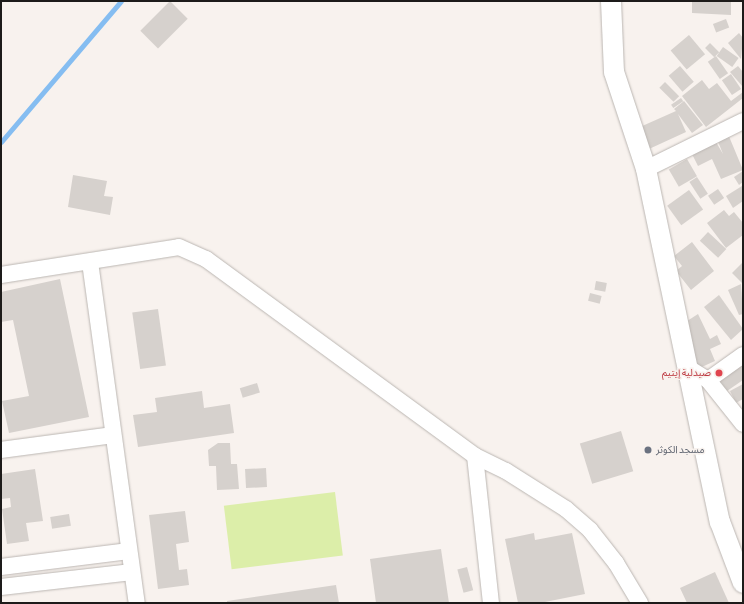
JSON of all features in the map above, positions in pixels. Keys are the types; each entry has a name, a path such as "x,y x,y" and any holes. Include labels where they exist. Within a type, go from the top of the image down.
{"street":[{"path":"611,1 614,72 646,169 720,522 743,583"},
{"path":"646,169 743,121"},
{"path":"1,275 179,247 206,259 475,456 541,491 585,526 616,563 640,603"},
{"path":"90,262 137,603"},
{"path":"708,380 743,355"},
{"path":"688,367 708,380 743,424"},
{"path":"1,450 113,435"},
{"path":"475,456 491,603"},
{"path":"1,567 129,551"},
{"path":"1,587 132,572"}],"green space":[{"path":"335,492 343,556 232,569 224,506"}],"building":[{"path":"170,1 188,19 158,48 140,31"},
{"path":"692,1 731,1 731,15 692,13"},
{"path":"726,19 729,27 716,32 713,24"},
{"path":"739,33 743,38 741,59 728,43"},
{"path":"689,35 705,54 687,70 671,50"},
{"path":"710,43 719,52 714,57 705,48"},
{"path":"723,47 739,58 732,67 717,56"},
{"path":"716,56 728,73 720,79 708,62"},
{"path":"680,66 694,82 682,92 669,76"},
{"path":"738,66 743,72 743,87 730,72"},
{"path":"731,74 741,89 732,95 722,80"},
{"path":"702,80 709,89 717,83 731,101 743,92 743,98 706,127 682,96"},
{"path":"665,82 679,96 673,102 659,88"},
{"path":"681,98 683,101 673,108 671,105"},
{"path":"684,101 703,125 692,133 678,114 686,132 649,149 640,127 676,111 674,109"},
{"path":"728,134 743,170 721,179 712,159 698,166 692,154 716,142 723,154 717,139"},
{"path":"687,159 697,176 679,187 669,170"},
{"path":"743,171 743,182 739,185 734,177"},
{"path":"73,175 107,181 104,196 113,197 110,215 68,207"},
{"path":"697,177 708,194 700,199 689,182"},
{"path":"742,186 743,201 733,208 726,196"},
{"path":"718,189 724,198 714,205 708,196"},
{"path":"689,190 703,209 681,225 667,206"},
{"path":"724,210 729,216 734,212 743,223 743,235 726,248 707,223"},
{"path":"708,232 726,249 718,258 700,241"},
{"path":"692,242 714,271 691,290 676,271 682,266 674,256"},
{"path":"743,262 743,284 732,273"},
{"path":"60,279 89,417 9,433 2,401 29,396 13,320 1,322 1,292"},
{"path":"596,281 607,283 605,292 594,290"},
{"path":"741,284 743,314 739,315 728,290"},
{"path":"590,293 602,296 600,304 588,301"},
{"path":"719,295 743,329 731,340 704,307"},
{"path":"158,309 166,365 140,369 132,313"},
{"path":"698,314 710,339 717,335 721,344 710,349 715,361 695,370 681,325"},
{"path":"743,348 743,380 727,391 717,377"},
{"path":"257,383 260,393 243,398 240,388"},
{"path":"743,384 743,399 736,403 730,391"},
{"path":"202,391 204,408 230,404 234,433 138,447 133,415 157,412 155,398"},
{"path":"621,431 633,471 592,484 580,444"},
{"path":"218,443 230,443 231,464 237,464 239,489 217,490 216,466 209,466 208,450"},
{"path":"266,468 267,487 246,488 245,469"},
{"path":"35,469 43,521 26,523 29,541 7,544 2,509 11,507 10,498 1,499 1,474"},
{"path":"185,511 189,542 176,544 179,570 187,569 189,585 158,589 149,515"},
{"path":"69,514 71,526 52,529 50,517"},
{"path":"534,533 535,540 572,533 585,594 540,603 518,603 505,539"},
{"path":"441,549 449,603 376,603 370,559"},
{"path":"467,567 473,590 464,593 457,570"},
{"path":"715,572 729,603 687,603 680,588"},
{"path":"336,585 339,603 227,603 227,601"}],"waterway":[{"path":"1,142 121,1"}],"place":[{"name":"صيدلية إيتيم","path":"719,373"},
{"name":"مسجد الكوثر","path":"648,450"}]}
